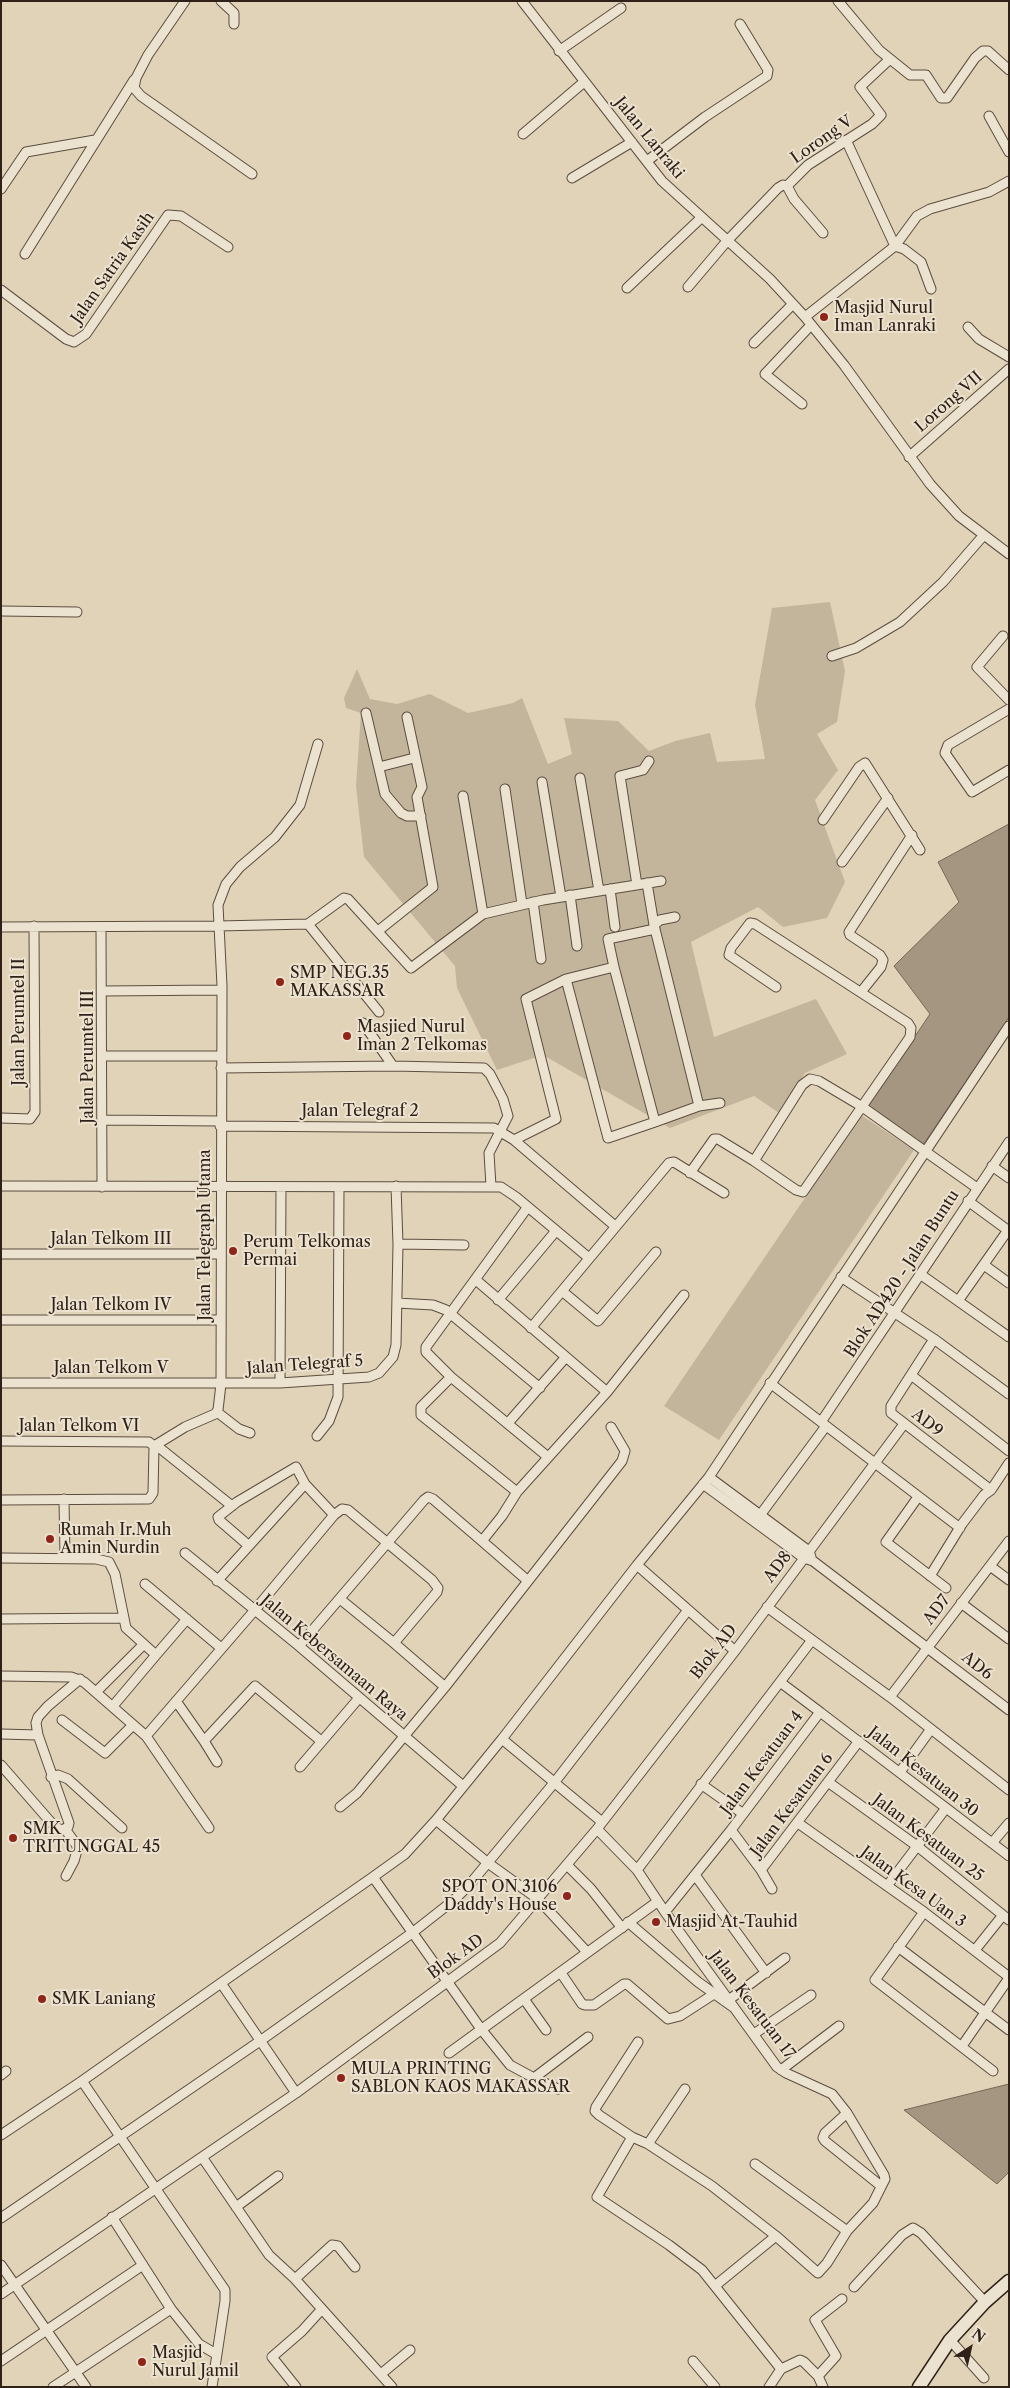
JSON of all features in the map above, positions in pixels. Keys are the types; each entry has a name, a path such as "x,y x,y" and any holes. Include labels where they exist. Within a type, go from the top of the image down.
{"main road":[{"path":"919,2387 950,2340 985,2302 1009,2281"}],"street":[{"path":"25,254 95,140 136,78 148,55 185,1"},
{"path":"221,1 236,15 234,24"},
{"path":"838,1 879,50 910,75 926,75 936,92 944,99 947,98 975,58 983,51 988,51 1009,70"},
{"name":"Jalan Lanraki","path":"525,2 559,51 662,181 770,279 808,321 865,393 909,457 948,504 983,536 1009,554"},
{"path":"559,51 621,8"},
{"path":"647,161 706,117 767,76 768,70 740,24"},
{"name":"Lorong V","path":"688,286 727,241 778,188 787,186 808,165 872,124 880,115 860,86 890,59"},
{"path":"136,78 134,88 142,96 252,174"},
{"path":"523,134 584,82"},
{"path":"988,116 1009,152"},
{"path":"1,189 26,152 95,140"},
{"path":"846,140 895,246 904,249 921,262 932,288"},
{"path":"572,178 632,142"},
{"path":"802,404 765,374 808,321 895,246 913,219 924,212 989,192 1009,181"},
{"path":"787,186 790,193 823,234"},
{"name":"Jalan Satria Kasih","path":"1,290 66,339 74,342 86,334 168,215 181,216 228,247"},
{"path":"627,288 701,218"},
{"path":"754,343 793,304"},
{"path":"968,327 979,339 1009,357"},
{"name":"Lorong VII","path":"909,457 1009,370"},
{"path":"832,656 856,648 900,622 938,587 983,536"},
{"path":"1,611 77,612"},
{"path":"1003,636 977,667 1009,700"},
{"path":"1009,709 948,745 945,752 972,792 1009,770"},
{"path":"366,713 385,794 407,816 421,816"},
{"path":"378,931 433,887 417,797 422,787 414,758 407,717"},
{"name":"Jalan Telegraph Utama","path":"217,1412 221,1384 221,990 218,905 222,890 240,867 275,837 291,819 305,792 318,744"},
{"path":"379,766 414,758"},
{"path":"637,885 620,776 643,770 649,761"},
{"path":"823,820 862,764 868,766 920,850"},
{"path":"580,778 599,891"},
{"path":"542,782 577,946"},
{"path":"505,789 522,904"},
{"path":"463,796 484,914"},
{"path":"842,862 888,798"},
{"path":"861,992 881,967 883,960 880,955 853,937 849,932 912,835"},
{"path":"1,927 308,924 344,898 348,899 411,968 484,914 522,904 661,881"},
{"path":"647,883 654,927 699,1106"},
{"path":"610,889 616,927"},
{"path":"533,902 541,959"},
{"path":"655,1122 608,939 654,927 660,920 675,917"},
{"path":"690,1173 716,1139 754,1161 796,1190 803,1192 910,1037 911,1032 908,1023 755,924 750,923 731,948 729,955 776,987"},
{"path":"308,924 379,1012"},
{"name":"Jalan Perumtel II","path":"1,1118 30,1119 33,1118 35,1112 34,926"},
{"name":"Jalan Perumtel III","path":"101,927 103,991 102,1187"},
{"path":"514,1140 556,1119 526,999 566,979 614,967"},
{"path":"566,979 608,1138 699,1106 720,1103"},
{"path":"103,991 221,990"},
{"path":"364,1023 392,1066"},
{"path":"1,2135 82,2081 373,1877 404,1854 436,1820 502,1739 637,1565 706,1481 1009,1026"},
{"path":"103,1056 221,1056"},
{"path":"221,1068 392,1066 484,1068 490,1074 507,1112 507,1120 489,1153 491,1186"},
{"path":"754,1161 807,1080 819,1081 861,1106 977,1188"},
{"name":"Jalan Telegraf 2","path":"103,1120 220,1124 474,1127 500,1130"},
{"path":"500,1130 615,1226"},
{"name":"Blok AD420 - Jalan Buntu","path":"758,1518 826,1426 920,1274 1009,1142"},
{"path":"531,1328 670,1162 674,1162 724,1192"},
{"path":"992,1166 1009,1178"},
{"path":"1,1186 491,1186 507,1190 555,1232 589,1258"},
{"name":"Jalan Telegraf 5","path":"221,1384 280,1383 369,1377 387,1366 393,1357 396,1345 398,1244 396,1186"},
{"path":"280,1383 281,1187"},
{"path":"317,1436 335,1408 339,1379 339,1187"},
{"path":"958,1301 1008,1231 968,1201"},
{"path":"527,1208 425,1349 429,1356 451,1376 548,1457"},
{"path":"498,1300 555,1232"},
{"path":"398,1244 464,1245"},
{"path":"562,1292 598,1321 656,1252"},
{"name":"Jalan Telkom III","path":"1,1254 221,1254"},
{"path":"984,1264 1009,1283"},
{"path":"920,1274 1009,1337"},
{"path":"841,1277 934,1339 1008,1392"},
{"path":"476,1280 607,1392"},
{"path":"482,1540 502,1516 517,1492 607,1392 684,1295"},
{"path":"397,1304 433,1305 451,1314 540,1388"},
{"name":"Jalan Telkom IV","path":"1,1320 220,1320"},
{"name":"AD9","path":"934,1339 891,1406 891,1413 991,1490"},
{"path":"508,1423 566,1357"},
{"path":"911,1375 1009,1451"},
{"path":"451,1376 421,1407 421,1415 517,1492"},
{"name":"Jalan Telkom V","path":"1,1383 221,1384"},
{"path":"770,1383 960,1528"},
{"path":"155,1445 185,1427 217,1412 239,1429 250,1432"},
{"name":"AD8","path":"904,1424 809,1557 767,1607 890,1697 1009,1790"},
{"path":"340,1807 357,1794 446,1687 626,1455 624,1448 611,1427"},
{"name":"Jalan Telkom VI","path":"1,1441 149,1442 155,1445"},
{"path":"1,1500 64,1498 144,1500 152,1497 153,1493 155,1445"},
{"path":"155,1445 232,1506"},
{"path":"930,1576 960,1528 984,1495 991,1490 1009,1463"},
{"path":"248,1545 219,1520 218,1517 294,1467 298,1469 306,1484 334,1515"},
{"name":"AD6","path":"706,1481 758,1518 1009,1710"},
{"path":"217,1581 306,1484"},
{"path":"300,1646 428,1497 440,1504 528,1581"},
{"path":"918,1497 886,1541 946,1588"},
{"path":"64,1498 65,1558"},
{"path":"146,1736 334,1515 342,1509 348,1510 432,1580 438,1588 437,1592 394,1643"},
{"name":"AD7","path":"890,1697 1009,1540"},
{"name":"Jalan Kebersamaan Raya","path":"185,1553 254,1611 300,1646 463,1786"},
{"path":"1,1558 105,1560 112,1566 115,1574 122,1618 126,1628 156,1655"},
{"path":"637,1565 735,1651"},
{"path":"990,1566 1009,1580"},
{"path":"145,1584 221,1648"},
{"path":"340,1599 446,1687"},
{"path":"961,1604 1009,1640"},
{"name":"Blok AD","path":"1,2294 155,2187 296,2093 500,1943 602,1822 767,1607"},
{"path":"1,2218 260,2041 412,1933 461,1894 554,1782 688,1610"},
{"path":"1,1619 122,1618"},
{"path":"113,1706 187,1619"},
{"path":"637,1870 812,1640"},
{"path":"96,1692 144,1645"},
{"path":"1,1676 71,1677 80,1679 146,1736 210,1828"},
{"path":"65,1829 69,1823 51,1777 38,1735 38,1718 80,1679"},
{"name":"Jalan Kesatuan 4","path":"665,1912 731,1830 820,1712 780,1682"},
{"path":"204,1741 254,1686 321,1741"},
{"path":"300,1767 359,1698"},
{"path":"176,1701 217,1762"},
{"name":"Jalan Kesatuan 30","path":"820,1712 1009,1856"},
{"path":"62,1720 104,1753 133,1725"},
{"path":"900,1772 931,1730"},
{"path":"1,1734 38,1735"},
{"path":"502,1739 602,1822"},
{"name":"Jalan Kesatuan 6","path":"731,1830 761,1870 859,1741"},
{"path":"1,1765 55,1827 60,1830 65,1829"},
{"path":"51,1777 58,1775 68,1779 122,1828"},
{"name":"Jalan Kesatuan 25","path":"828,1782 917,1846 1006,1917"},
{"path":"701,1784 742,1813"},
{"path":"888,1886 946,1808"},
{"path":"436,1820 488,1863 538,1899 587,1952"},
{"path":"992,1843 1009,1822"},
{"name":"Jalan Kesa Uan 3","path":"798,1823 924,1912 1009,1977"},
{"path":"65,1829 78,1847 74,1862 66,1876"},
{"name":"Jalan Kesatuan 17","path":"596,1829 637,1870 665,1912 781,2070 829,2092 847,2113 883,2172 885,2179 882,2186"},
{"path":"567,1865 625,1925 714,1994 732,2003 785,1958"},
{"path":"761,1870 772,1889"},
{"path":"696,1875 766,1973"},
{"path":"373,1877 506,2062 558,2089"},
{"path":"449,2053 658,1902"},
{"path":"924,1912 876,1978 876,1981 993,2070"},
{"path":"975,1950 1006,1917"},
{"path":"898,1947 1009,2030"},
{"path":"560,1973 582,2004 594,2005 624,1984 627,1984 665,2017 672,2019 680,2016 714,1994"},
{"path":"962,2046 1009,1977"},
{"path":"221,1984 296,2093"},
{"path":"754,2034 811,1995"},
{"path":"524,1999 546,2030"},
{"path":"781,2070 839,2026"},
{"path":"534,2078 588,2037"},
{"path":"638,2042 595,2111 598,2115 632,2137 648,2144 712,2186 776,2236 817,2274 827,2263 847,2231 873,2203 882,2186 823,2138 825,2132 847,2113"},
{"path":"82,2081 225,2290 226,2301 212,2387"},
{"path":"648,2144 685,2089"},
{"path":"632,2137 597,2197 684,2256 716,2285 733,2310 781,2368"},
{"path":"202,2157 269,2254 294,2278 392,2387"},
{"path":"755,2164 847,2231"},
{"path":"236,2206 278,2176"},
{"path":"112,2217 171,2309 199,2344 216,2354"},
{"path":"854,2287 902,2235 913,2228 921,2233 985,2302"},
{"path":"716,2285 776,2236"},
{"path":"294,2278 332,2245 338,2246 355,2267"},
{"path":"1,2265 86,2387"},
{"path":"1,2361 143,2265"},
{"path":"818,2376 836,2356 815,2320 842,2299"},
{"path":"53,2387 171,2309"},
{"path":"296,2387 272,2357 302,2331 322,2309"},
{"path":"950,2340 984,2378"},
{"path":"381,2374 410,2350"},
{"path":"769,2387 781,2368 800,2360 818,2376 823,2387"},
{"path":"693,2361 715,2387"}],"shaded area":[{"path":"830,602 845,671 837,722 817,734 838,770 815,800 845,882 827,918 783,927 758,907 691,942 714,1037 816,999 847,1054 805,1073 779,1113 754,1096 670,1128 543,1055 497,1070 457,988 455,966 364,857 356,786 361,713 346,708 344,698 357,669 370,699 397,704 430,694 468,713 513,703 522,698 548,764 572,754 564,718 618,721 649,751 675,741 710,733 717,762 765,759 755,705 772,608"},
{"path":"1009,824 1009,1017 923,1145 868,1106 930,1014 894,966 959,902 938,862"},
{"path":"861,1115 914,1150 719,1440 664,1406"},
{"path":"1009,2084 1009,2172 997,2184 904,2110"}],"place":[{"name":"Masjid Nurul Iman Lanraki","path":"824,317"},
{"name":"SMP NEG.35 MAKASSAR","path":"280,982"},
{"name":"Masjied Nurul Iman 2 Telkomas","path":"347,1036"},
{"name":"Perum Telkomas Permai","path":"233,1251"},
{"name":"Rumah Ir.Muh Amin Nurdin","path":"50,1539"},
{"name":"SMK TRITUNGGAL 45","path":"13,1838"},
{"name":"SPOT ON 3106 Daddy's House","path":"567,1896"},
{"name":"Masjid At-Tauhid","path":"656,1922"},
{"name":"SMK Laniang","path":"42,1999"},
{"name":"MULA PRINTING SABLON KAOS MAKASSAR","path":"341,2078"},
{"name":"Masjid Nurul Jamil","path":"142,2362"}]}
